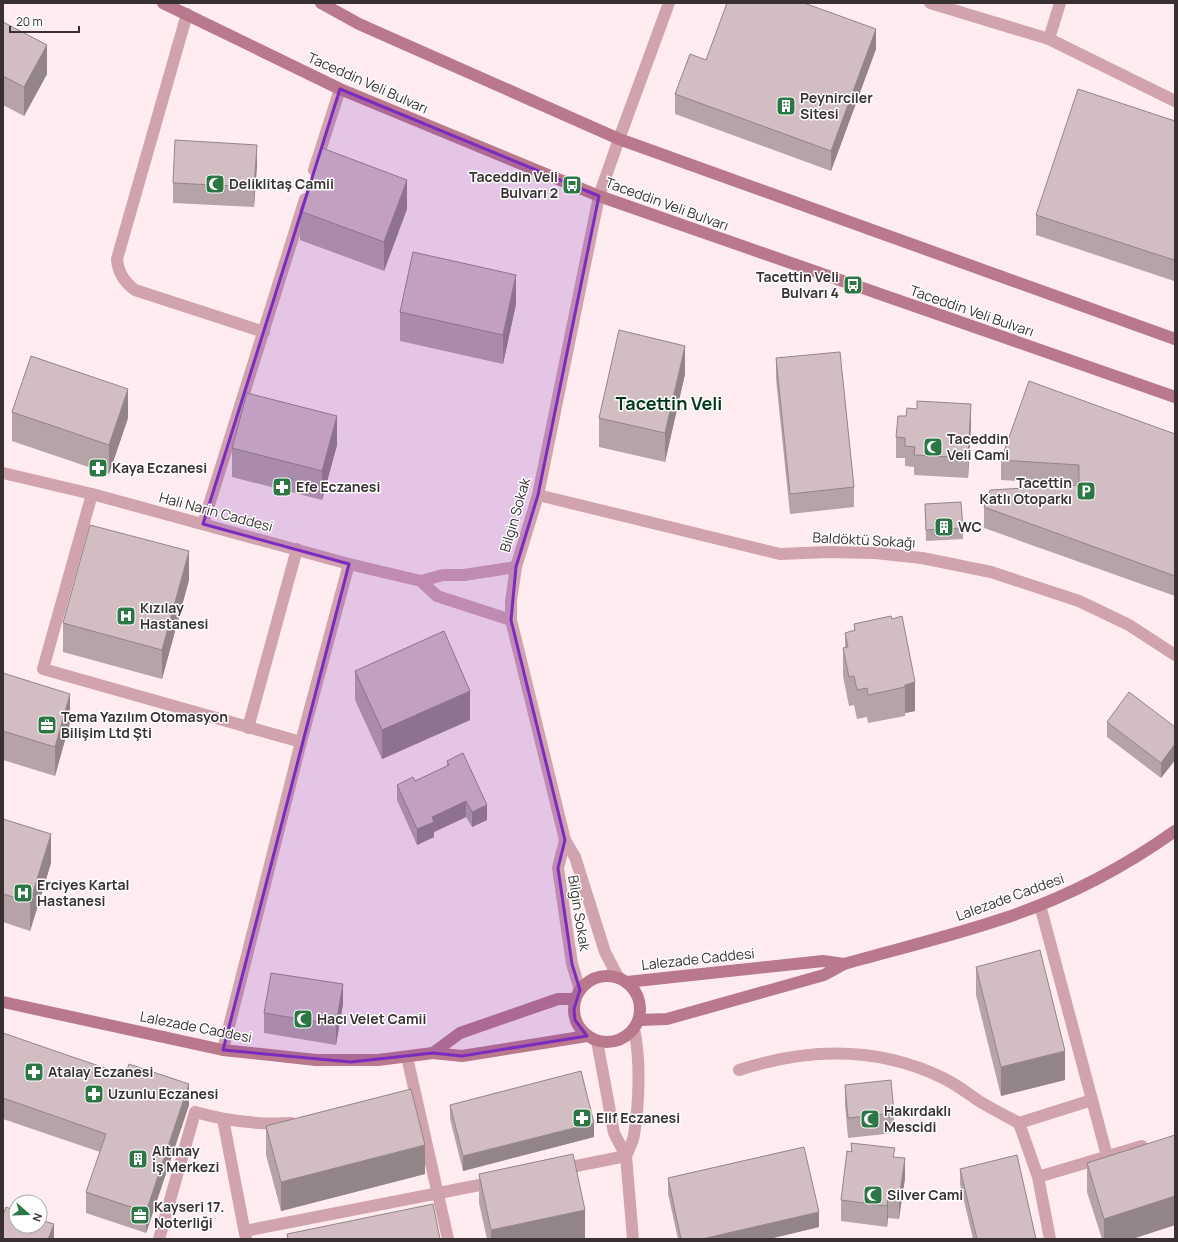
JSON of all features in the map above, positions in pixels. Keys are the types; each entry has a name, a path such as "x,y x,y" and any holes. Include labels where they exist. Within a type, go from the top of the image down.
{"street":[{"name":"Taceddin Veli Bulvarı","path":"163,3 340,89 599,196 1175,397"},
{"path":"321,3 359,24 619,139 1175,339"},
{"name":"Bilgin Sokak","path":"622,980 605,952 576,857 565,840 511,620 511,601 516,567 538,495 599,196 669,3"},
{"path":"930,3 1049,39 1175,101"},
{"path":"1049,39 1060,3"},
{"path":"187,14 117,259 117,267 124,280 135,290 264,332"},
{"path":"203,524 340,89"},
{"name":"Hali Narin Caddesi","path":"3,473 92,494 350,564 421,581 443,575 464,575 516,567"},
{"path":"92,494 43,669 301,742"},
{"name":"Baldöktü Sokağı","path":"538,495 780,554 828,552 875,553 922,558 991,572 1079,601 1129,625 1175,655"},
{"path":"248,728 297,549"},
{"path":"223,1050 301,742 350,564"},
{"name":"Hali Narin Caddesi","path":"421,581 437,596 511,620"},
{"name":"Lalezade Caddesi","path":"636,1025 667,1019 824,975 844,964 959,932 1040,905 1084,886 1128,862 1175,831"},
{"name":"Bilgin Sokak","path":"565,840 558,868 572,964 578,994"},
{"path":"1040,905 1107,1156"},
{"name":"Lalezade Caddesi","path":"622,980 823,961 844,964"},
{"path":"626,1156 634,1137 638,1068 636,1025 640,1010 639,999 634,990 622,980 607,976 597,977 588,982 578,994 574,1009 575,1020 580,1029 592,1039 606,1043 617,1042 626,1037 636,1025"},
{"name":"Lalezade Caddesi","path":"433,1053 460,1033 578,994"},
{"name":"Lalezade Caddesi","path":"3,1002 223,1050 323,1061 351,1062 433,1053 462,1056 592,1039"},
{"path":"592,1039 614,1133 626,1156 632,1239"},
{"path":"739,1070 766,1061 800,1055 850,1053 878,1056 901,1062 938,1076 1019,1123 1038,1177 1050,1239"},
{"path":"407,1057 448,1239"},
{"path":"1019,1123 1092,1100"},
{"path":"386,1107 417,1102"},
{"path":"160,1239 196,1112 223,1120 252,1123 300,1122"},
{"path":"223,1120 246,1235 437,1193 505,1180"},
{"path":"1038,1177 1152,1143"},
{"path":"550,1171 626,1156"}],"highlighted area":[{"path":"340,89 599,196 538,495 516,567 511,620 565,840 558,868 572,964 580,990 574,1009 575,1020 587,1036 462,1056 433,1053 351,1062 223,1050 349,564 203,524"}],"shaded area":[{"path":"3,3 1175,3 1175,1239 3,1239"}],"building":[{"name":"Peynirciler Sitesi","path":"727,3 804,3 876,29 831,151 675,94 690,54 706,60"},
{"path":"3,22 47,45 24,87 3,76"},
{"path":"1078,89 1175,121 1174,260 1036,215"},
{"path":"175,140 257,145 254,187 173,183"},
{"path":"322,148 407,180 384,242 300,211"},
{"path":"413,252 516,275 503,335 400,312"},
{"path":"619,330 685,346 665,433 599,418"},
{"path":"840,352 854,487 790,494 776,358"},
{"path":"31,356 128,389 109,445 12,412"},
{"name":"Tacettin Katlı Otoparkı","path":"1029,381 1175,434 1175,576 984,507 990,490 1079,485 1079,465 1001,460"},
{"path":"247,393 337,416 322,471 232,448"},
{"path":"917,401 971,404 968,458 914,455 915,447 905,446 905,438 896,437 898,416 906,416 907,408 917,409"},
{"path":"961,502 963,528 926,530 925,504"},
{"name":"Kızılay Hastanesi","path":"90,525 189,551 162,650 63,623"},
{"path":"891,616 892,619 902,616 915,682 905,685 905,687 868,695 867,688 857,690 854,676 849,677 843,648 848,647 845,633 855,630 854,624"},
{"path":"444,631 470,691 382,730 355,671"},
{"path":"3,673 70,694 55,747 3,731"},
{"path":"1129,692 1175,727 1175,744 1161,763 1107,722"},
{"path":"463,753 487,805 472,812 466,801 432,817 434,822 417,829 397,785 413,777 415,781 449,765 447,761"},
{"path":"3,819 51,834 30,902 3,894"},
{"path":"1040,950 1065,1051 1001,1067 976,967"},
{"path":"271,973 343,984 336,1025 264,1013"},
{"path":"3,1033 125,1075 129,1064 189,1084 146,1212 86,1192 106,1134 3,1098"},
{"path":"581,1071 594,1123 463,1156 450,1105"},
{"path":"891,1080 894,1113 848,1118 845,1085"},
{"path":"411,1089 425,1145 281,1182 266,1126"},
{"path":"1175,1135 1175,1196 1104,1219 1087,1163"},
{"path":"851,1143 895,1148 893,1157 905,1158 899,1199 888,1197 887,1206 841,1200 847,1151 852,1152"},
{"path":"804,1147 819,1212 702,1239 681,1239 668,1178"},
{"path":"573,1154 585,1210 491,1230 479,1174"},
{"path":"1017,1155 1036,1239 977,1239 960,1169"},
{"path":"433,1204 440,1239 288,1239 287,1234"},
{"path":"6,1207 8,1208 8,1234 48,1234 48,1222 54,1224 48,1239 3,1239 3,1215"}],"place":[{"name":"Peynirciler Sitesi","path":"786,106"},
{"name":"Deliklitaş Camii","path":"215,184"},
{"name":"Taceddin Veli Bulvarı 2","path":"572,185"},
{"name":"Tacettin Veli Bulvarı 4","path":"853,285"},
{"name":"Taceddin Veli Cami","path":"933,447"},
{"name":"Kaya Eczanesi","path":"98,468"},
{"name":"Efe Eczanesi","path":"282,487"},
{"name":"Tacettin Katlı Otoparkı","path":"1086,491"},
{"name":"WC","path":"944,527"},
{"name":"Kızılay Hastanesi","path":"126,616"},
{"name":"Tema Yazılım Otomasyon Bilişim Ltd Şti","path":"47,725"},
{"name":"Erciyes Kartal Hastanesi","path":"23,893"},
{"name":"Hacı Velet Camii","path":"303,1019"},
{"name":"Atalay Eczanesi","path":"34,1072"},
{"name":"Uzunlu Eczanesi","path":"94,1094"},
{"name":"Elif Eczanesi","path":"582,1118"},
{"name":"Hakırdaklı Mescidi","path":"870,1119"},
{"name":"Altınay İş Merkezi","path":"138,1159"},
{"name":"Silver Cami","path":"873,1195"},
{"name":"Kayseri 17. Noterliği","path":"140,1215"}],"district":[{"name":"Tacettin Veli","path":"669,404"}]}
